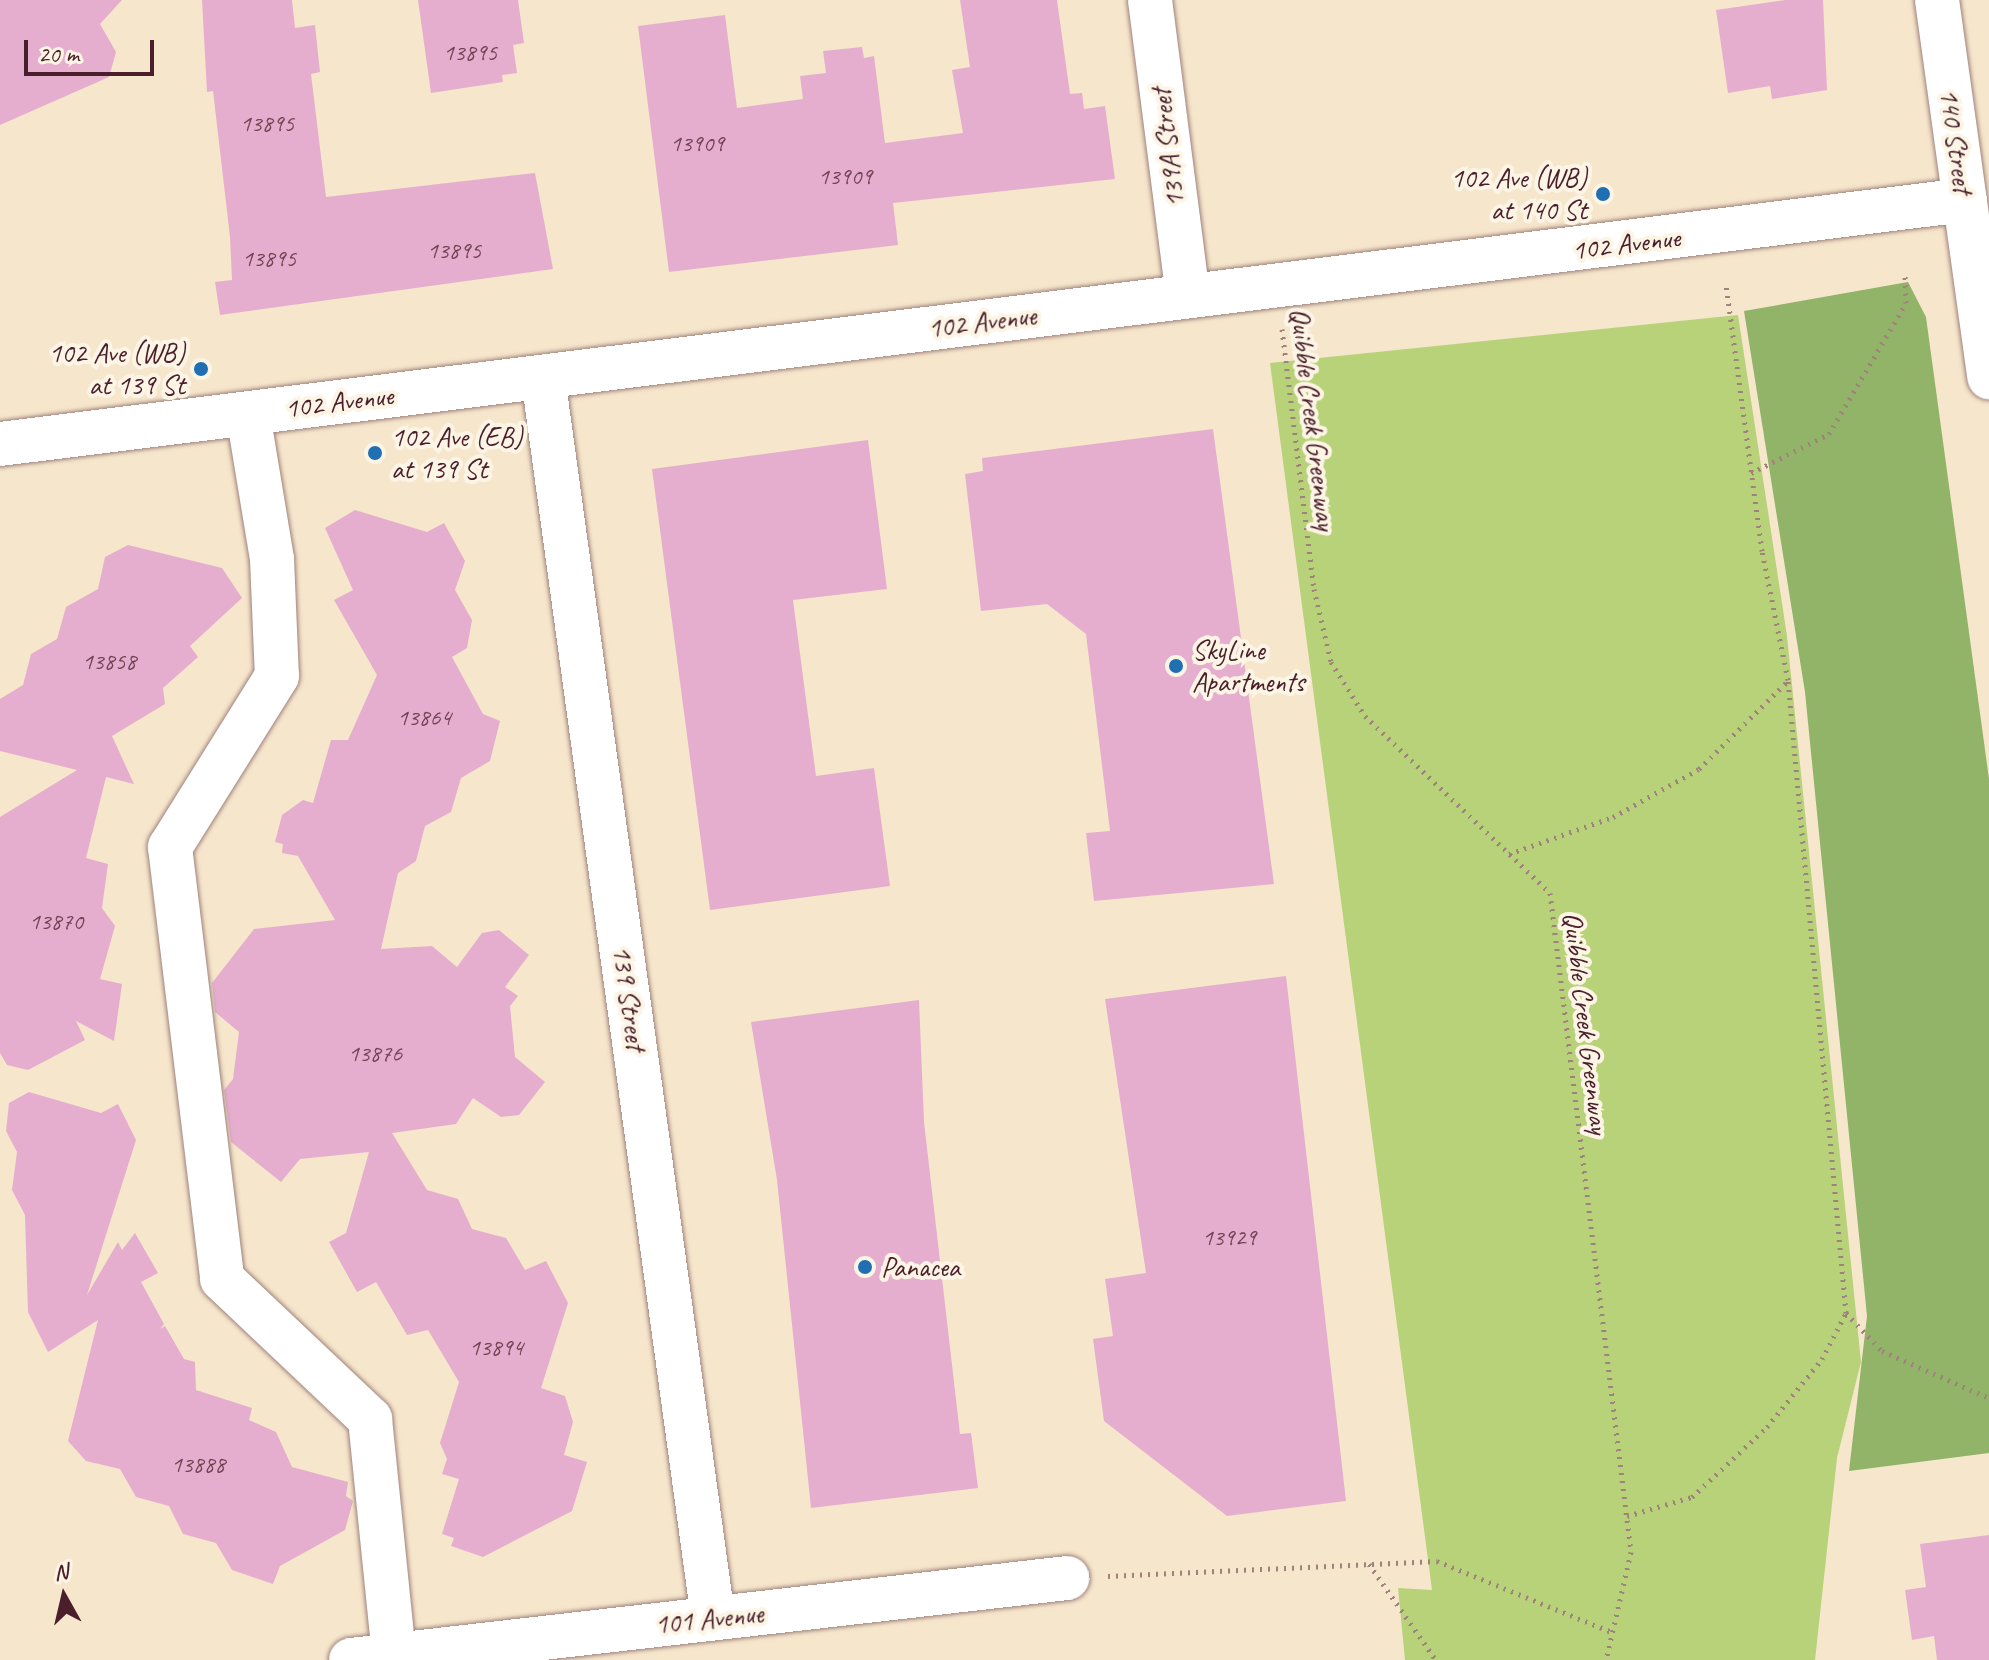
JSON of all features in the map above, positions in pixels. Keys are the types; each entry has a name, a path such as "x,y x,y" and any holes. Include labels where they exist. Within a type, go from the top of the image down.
{"street":[{"name":"139A Street","path":"1150,0 1188,295"},
{"name":"140 Street","path":"1937,0 1989,377"},
{"name":"102 Avenue","path":"0,444 1965,200"},
{"name":"139 Street","path":"543,377 713,1618"},
{"path":"248,414 272,559 277,676 170,847 171,863 222,1279 370,1419 394,1655"},
{"name":"101 Avenue","path":"351,1660 1067,1578"}],"path":[{"path":"1751,473 1829,434 1906,303 1905,272"},
{"name":"Quibble Creek Greenway","path":"1276,285 1314,589 1331,662 1365,716 1550,893 1631,1552 1606,1660"},
{"path":"1627,1516 1692,1497 1767,1427 1822,1359 1846,1313 1788,680 1751,473 1726,285"},
{"path":"1509,854 1613,817 1699,769 1788,680"},
{"path":"1846,1313 1882,1351 1989,1398"},
{"path":"1067,1578 1437,1561 1612,1632"},
{"path":"1369,1564 1436,1660"}],"green space":[{"path":"1908,282 1926,317 1989,779 1989,1453 1849,1471 1867,1316 1805,692 1744,311"},
{"path":"1738,315 1787,636 1861,1362 1837,1458 1815,1660 1405,1660 1398,1588 1432,1590 1270,363"}],"building":[{"path":"0,0 122,0 100,24 116,52 109,77 0,125"},
{"path":"202,0 292,0 295,28 315,25 320,72 311,74 326,197 535,173 553,269 220,315 215,282 232,280 230,237 213,91 207,92"},
{"path":"418,0 518,0 524,43 513,45 517,73 502,75 503,82 431,93"},
{"path":"960,0 1057,0 1070,94 1082,93 1084,109 1105,106 1115,179 893,203 898,245 669,272 638,26 725,15 737,108 803,99 800,76 826,73 823,51 862,47 864,58 874,56 885,143 963,133 952,70 970,67"},
{"path":"1785,0 1823,0 1827,90 1772,99 1770,86 1728,93 1716,10"},
{"name":"SkyLine Apartments","path":"1213,429 1274,884 1094,901 1086,833 1110,831 1086,634 1047,604 981,611 965,474 983,471 982,458"},
{"path":"868,440 887,589 793,600 816,776 874,768 890,886 710,910 652,469"},
{"path":"355,510 427,532 444,523 465,561 455,590 472,620 467,648 452,657 483,714 500,721 490,761 461,778 451,812 425,826 416,861 398,873 381,949 432,946 457,967 482,933 499,930 529,955 505,987 518,996 510,1006 515,1057 545,1082 519,1115 501,1117 473,1098 456,1124 392,1133 427,1190 458,1199 472,1229 506,1238 525,1270 546,1261 568,1303 541,1388 565,1396 573,1422 564,1455 587,1462 572,1511 483,1557 451,1546 454,1538 442,1534 459,1479 442,1474 447,1459 440,1443 459,1382 428,1330 407,1335 376,1282 357,1292 329,1242 346,1233 369,1152 300,1159 281,1182 231,1142 224,1090 233,1079 239,1032 215,1012 212,983 254,929 335,920 298,856 282,853 283,844 275,842 282,815 303,800 313,803 331,740 348,740 377,675 334,600 353,590 325,528"},
{"path":"128,545 222,568 242,598 190,646 198,657 163,688 165,704 112,736 134,784 106,777 86,858 108,864 102,908 115,926 100,979 122,984 114,1041 76,1021 85,1040 28,1070 7,1065 0,1053 0,817 77,770 0,751 0,699 23,685 31,654 57,639 66,607 98,589 105,557"},
{"path":"1286,976 1346,1501 1227,1516 1104,1421 1093,1339 1113,1336 1105,1279 1146,1273 1105,999"},
{"name":"Panacea","path":"919,1000 924,1122 960,1434 971,1433 978,1488 811,1508 777,1180 751,1022"},
{"path":"29,1092 101,1113 118,1104 136,1140 87,1295 118,1242 122,1250 135,1233 158,1273 141,1282 164,1324 160,1329 165,1326 184,1359 195,1362 196,1390 252,1408 249,1420 276,1432 292,1467 348,1482 346,1496 353,1501 345,1530 280,1566 273,1584 232,1570 216,1543 183,1534 169,1506 136,1497 120,1469 86,1461 68,1441 98,1320 48,1352 28,1312 25,1215 12,1190 17,1152 6,1131 9,1103"},
{"path":"1989,1535 1989,1660 1937,1660 1934,1636 1912,1640 1905,1590 1926,1587 1920,1544"}],"place":[{"name":"102 Ave (WB) at 140 St","path":"1603,194"},
{"name":"102 Ave (WB) at 139 St","path":"201,369"},
{"name":"102 Ave (EB) at 139 St","path":"375,453"},
{"name":"SkyLine Apartments","path":"1176,666"},
{"name":"Panacea","path":"865,1267"}]}
